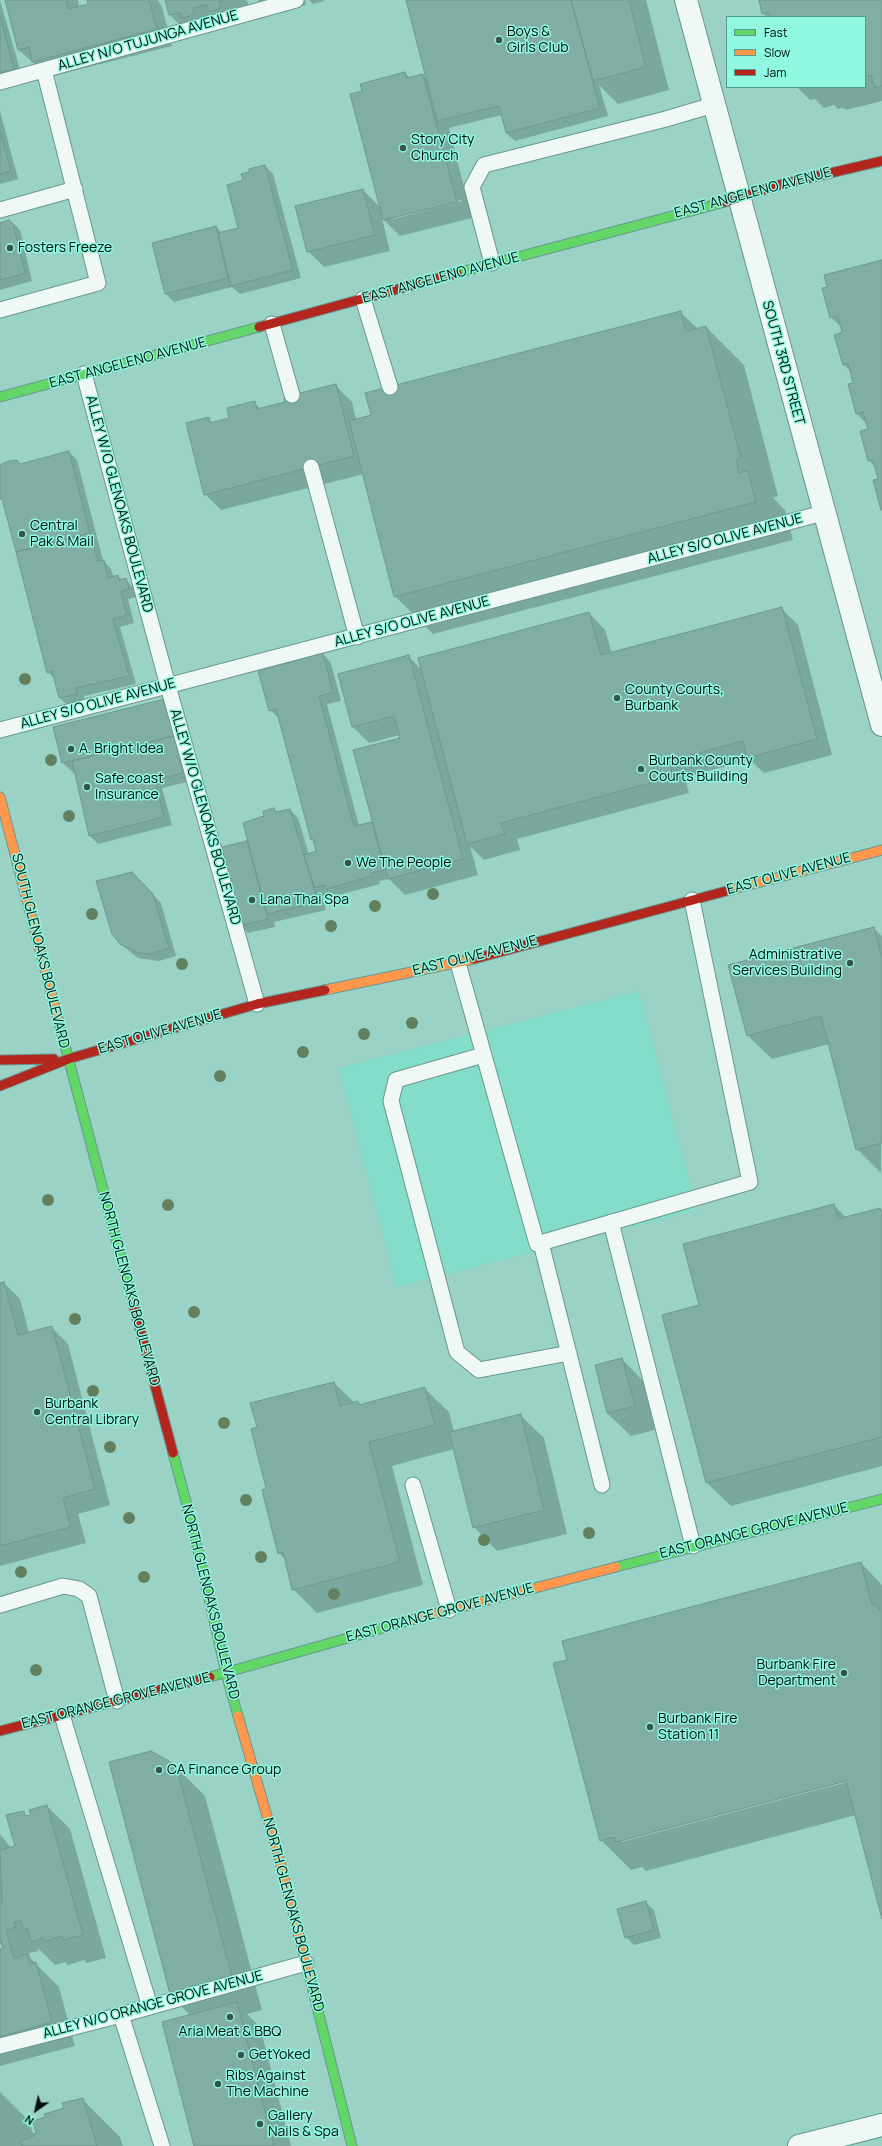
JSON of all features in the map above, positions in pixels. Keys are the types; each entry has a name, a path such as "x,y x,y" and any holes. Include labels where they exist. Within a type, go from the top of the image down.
{"main road":[{"name":"EAST ANGELENO AVENUE","path":"0,397 739,198 779,185 882,161"},
{"name":"SOUTH GLENOAKS BOULEVARD","path":"0,797 68,1059"},
{"name":"EAST OLIVE AVENUE","path":"0,1086 68,1059 257,1004 458,963 882,850"},
{"name":"EAST OLIVE AVENUE","path":"0,1060 68,1059"},
{"name":"NORTH GLENOAKS BOULEVARD","path":"68,1059 194,1532 226,1673 278,1854 352,2146"},
{"name":"EAST ORANGE GROVE AVENUE","path":"0,1731 226,1673 291,1653 448,1610 693,1546 882,1499"}],"street":[{"name":"SOUTH 3RD STREET","path":"686,0 823,513 882,725"},
{"path":"799,2146 882,2125"}],"lane":[{"name":"ALLEY N/O TUJUNGA AVENUE","path":"0,82 296,0"},
{"path":"0,310 98,283 44,70"},
{"path":"492,264 472,187 484,165 666,119 713,105"},
{"path":"0,210 75,189"},
{"path":"364,299 390,387"},
{"path":"272,324 292,395"},
{"name":"ALLEY W/O GLENOAKS BOULEVARD","path":"84,374 168,686 257,1004"},
{"path":"311,467 357,637"},
{"name":"ALLEY S/O OLIVE AVENUE","path":"0,730 823,513"},
{"path":"458,963 537,1244 541,1243 750,1182 692,900"},
{"path":"483,1055 396,1080 391,1102 456,1352 479,1370 569,1353"},
{"path":"610,1222 693,1546"},
{"path":"541,1243 602,1485"},
{"path":"413,1485 448,1610"},
{"path":"0,1605 64,1586 78,1589 89,1596 117,1701"},
{"path":"62,1715 150,2007"},
{"name":"ALLEY N/O ORANGE GROVE AVENUE","path":"0,2046 121,2015 306,1963"},
{"path":"121,2015 162,2146"}],"shaded area":[{"path":"639,991 697,1210 397,1287 339,1068"}],"building":[{"path":"5,0 66,0 68,9 88,4 87,0 149,0 157,29 32,62 29,47 18,50"},
{"path":"165,0 225,0 219,2 221,8 209,12 207,5 193,8 194,15 182,18 180,12 169,15"},
{"name":"Boys & Girls Club","path":"406,0 571,0 600,108 506,133 499,106 437,121"},
{"path":"571,0 629,0 646,67 593,81"},
{"path":"759,0 882,0 882,86 875,88 871,75 866,76 866,16 770,16 769,12 762,14"},
{"path":"0,15 14,69 0,73"},
{"name":"Story City Church","path":"405,72 406,78 423,74 457,202 383,220 350,94 362,91 360,84"},
{"path":"0,131 11,171 0,174"},
{"path":"265,165 293,270 231,286 218,233 238,228 227,185 243,180 241,174 249,172 249,169"},
{"path":"363,189 375,235 307,252 295,206"},
{"name":"Fosters Freeze","path":"9,220 13,224 25,272 23,274 0,280 0,223"},
{"path":"216,226 228,278 165,294 152,243"},
{"path":"882,260 881,510 873,480 878,479 873,460 868,461 860,431 868,429 863,412 856,414 848,384 853,383 848,363 843,365 834,335 842,332 838,316 830,318 822,288 827,287 824,275"},
{"path":"681,311 686,331 706,326 741,458 736,460 739,473 748,471 756,502 394,597 349,421 371,415 365,393"},
{"path":"336,384 354,456 204,495 186,423 209,417 210,423 229,418 227,408 255,401 257,409 285,402 284,398 292,395"},
{"path":"69,451 90,533 16,552 2,499 0,499 0,465 8,461 17,460 20,464"},
{"path":"90,533 98,561 104,560 108,578 118,575 119,580 126,578 129,589 121,591 127,615 113,619 129,676 76,688 77,694 59,698 52,671 47,673 16,552"},
{"name":"County Courts, Burbank","path":"782,607 817,739 747,758 743,741 669,761 673,777 501,823 505,834 467,844 418,658 589,612 601,655"},
{"path":"323,653 333,693 319,696 354,826 372,822 385,870 372,873 372,876 326,889 325,885 315,888 304,855 316,851 313,839 311,840 276,709 269,711 258,671"},
{"path":"409,655 463,859 388,879 353,750 400,738 394,716 352,727 338,674"},
{"path":"165,699 174,736 62,763 53,727"},
{"path":"174,736 183,773 155,780 164,817 89,836 72,761"},
{"path":"274,808 275,812 290,809 318,902 267,914 243,823 264,816 263,811"},
{"path":"247,841 268,919 239,926 218,848"},
{"path":"132,872 153,894 169,948 151,954 138,953 120,944 112,934 96,881"},
{"path":"874,927 882,958 882,1143 856,1150 821,1016 747,1036 728,965"},
{"path":"834,1204 838,1219 880,1208 882,1212 882,1437 706,1483 662,1315 699,1305 683,1244"},
{"name":"Burbank Central Library","path":"4,1282 18,1335 52,1326 95,1489 63,1498 71,1527 0,1546 0,1283"},
{"path":"622,1358 635,1406 607,1413 595,1365"},
{"path":"334,1382 340,1406 358,1401 359,1405 425,1387 435,1425 369,1442 400,1562 292,1590 283,1552 278,1554 262,1490 266,1488 251,1429 257,1427 250,1403"},
{"path":"521,1414 544,1510 473,1528 449,1432"},
{"path":"861,1562 872,1605 877,1604 879,1610 882,1609 882,1919 846,1781 616,1842 614,1837 600,1841 553,1663 567,1660 562,1641"},
{"path":"151,1751 176,1765 233,1981 171,1998 109,1762"},
{"path":"47,1805 83,1935 63,1940 62,1936 44,1942 43,1938 31,1942 27,1928 23,1930 21,1920 14,1922 16,1927 6,1930 14,1958 27,1954 30,1964 36,1962 52,2022 0,2037 0,1949 3,1948 0,1937 0,1905 2,1904 0,1850 15,1846 6,1815 24,1811 25,1816 31,1815 29,1810"},
{"path":"646,1901 654,1930 625,1938 617,1909"},
{"name":"Ribs Against The Machine","path":"237,2002 274,2146 194,2146 162,2022"},
{"path":"83,2098 97,2146 22,2146 20,2141 34,2136 33,2134 36,2133 33,2121 45,2117 44,2114 64,2108 62,2103"}],"traffic: fast":[{"path":"457,273 725,202"},
{"path":"0,397 259,327"},
{"path":"59,1023 133,1303"},
{"path":"173,1453 194,1532 226,1673 238,1716"},
{"path":"616,1567 882,1499"},
{"path":"210,1677 415,1619"},
{"path":"309,1975 352,2146"}],"traffic: slow":[{"path":"0,797 59,1023"},
{"path":"730,890 882,850"},
{"path":"325,990 474,959"},
{"path":"415,1619 616,1567"},
{"path":"238,1716 278,1854 309,1975"}],"traffic: jam":[{"path":"725,202 779,185 882,161"},
{"path":"259,327 457,273"},
{"path":"474,959 730,890"},
{"path":"0,1086 68,1059 257,1004 325,990"},
{"path":"0,1060 54,1059"},
{"path":"133,1303 173,1453"},
{"path":"0,1731 210,1677"}],"place":[{"name":"Boys & Girls Club","path":"499,40"},
{"name":"Story City Church","path":"403,148"},
{"name":"Fosters Freeze","path":"10,248"},
{"name":"Central Pak & Mail","path":"22,534"},
{"name":"County Courts, Burbank","path":"617,698"},
{"name":"A. Bright Idea","path":"71,749"},
{"name":"Burbank County Courts Building","path":"641,769"},
{"name":"Safe coast Insurance","path":"87,787"},
{"name":"We The People","path":"348,863"},
{"name":"Lana Thai Spa","path":"252,900"},
{"name":"Administrative Services Building","path":"850,963"},
{"name":"Burbank Central Library","path":"37,1412"},
{"name":"Burbank Fire Department","path":"844,1673"},
{"name":"Burbank Fire Station 11","path":"650,1727"},
{"name":"CA Finance Group","path":"159,1770"},
{"name":"Aria Meat & BBQ","path":"230,2017"},
{"name":"GetYoked","path":"241,2055"},
{"name":"Ribs Against The Machine","path":"218,2084"},
{"name":"Gallery Nails & Spa","path":"260,2124"}]}
